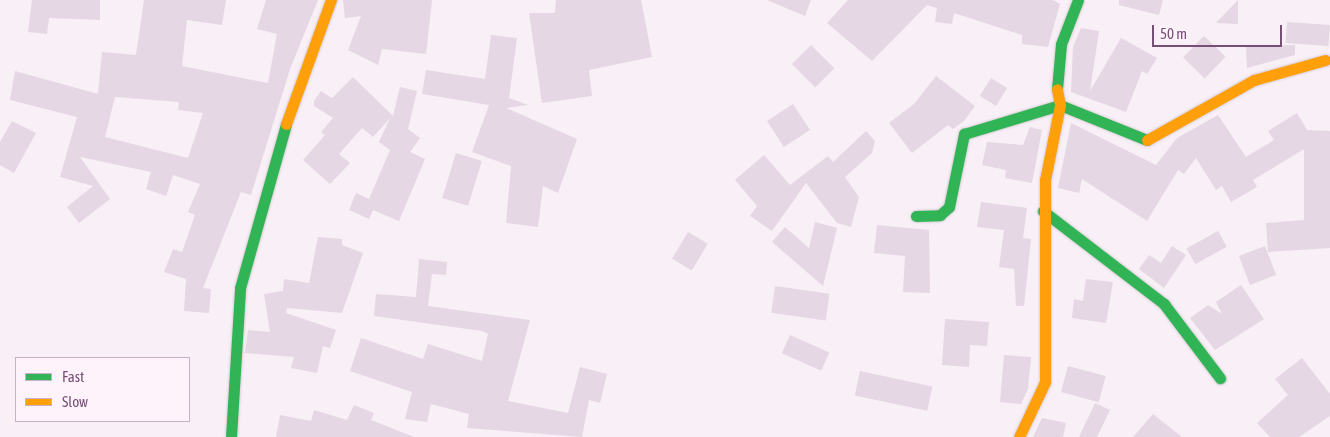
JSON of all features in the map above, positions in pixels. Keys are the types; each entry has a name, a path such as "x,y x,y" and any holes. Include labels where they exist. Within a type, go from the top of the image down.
{"street":[{"path":"230,437 232,346 240,288 274,157 331,0"},
{"path":"1019,437 1045,382 1042,211 1060,105 1056,80 1061,44 1078,0"},
{"path":"916,216 940,215 949,207 964,134 1060,105 1146,140 1254,80 1325,60"},
{"path":"1042,211 1164,304 1220,378"}],"building":[{"path":"32,0 100,0 100,20 49,18 47,34 28,32"},
{"path":"144,0 226,0 222,25 187,20 182,66 268,83 277,34 257,29 266,0 318,0 290,69 251,195 241,192 203,288 211,289 209,313 184,311 186,279 164,272 173,249 182,252 195,215 188,212 200,184 173,175 166,196 146,189 151,172 80,157 110,199 79,223 67,207 93,186 60,177 77,117 10,100 15,71 98,94 102,52 136,55","holes":["115,97 179,102 178,110 203,113 188,158 105,137"]},
{"path":"343,0 432,0 426,54 382,49 378,65 348,50 361,16 345,18"},
{"path":"556,0 641,0 652,57 589,70 592,96 542,103 529,13 555,13"},
{"path":"767,0 811,0 805,16"},
{"path":"848,0 1053,0 1060,4 1048,47 1022,44 1022,35 954,13 952,24 935,22 937,8 927,5 872,61 827,23"},
{"path":"1119,0 1163,0 1159,15 1119,5"},
{"path":"1238,0 1238,24 1216,23"},
{"path":"1287,22 1330,25 1328,46 1286,43"},
{"path":"1081,28 1099,31 1090,91 1121,38 1157,58 1147,74 1142,71 1126,112 1071,92 1073,47"},
{"path":"491,35 517,38 509,98 528,105 506,108 577,139 558,193 543,186 538,227 506,223 511,166 472,152 489,105 422,94 426,70 485,79"},
{"path":"1204,36 1226,57 1205,78 1183,58"},
{"path":"811,45 834,68 815,87 792,64"},
{"path":"1295,45 1295,55 1247,68 1246,46"},
{"path":"936,76 975,106 964,121 953,129 948,125 912,153 889,123 914,104"},
{"path":"353,77 393,116 400,87 417,91 408,129 420,138 410,152 425,159 399,221 373,210 369,219 349,210 356,193 369,199 390,150 379,142 390,118 373,137 362,128 339,154 350,163 330,184 303,160 325,135 321,132 333,118 314,106 314,101 321,91 332,98"},
{"path":"991,78 1007,88 996,106 980,96"},
{"path":"793,104 810,130 784,147 767,121"},
{"path":"1297,113 1307,130 1330,131 1330,248 1268,252 1266,223 1304,220 1304,149 1253,180 1257,187 1231,202 1222,186 1216,190 1196,158 1184,174 1178,170 1147,221 1082,179 1079,193 1058,188 1071,123 1156,165 1177,138 1218,115 1246,157 1274,140 1268,131"},
{"path":"12,121 36,133 14,173 0,165 0,142"},
{"path":"1030,127 1042,130 1032,183 1005,178 1006,170 982,165 987,142 1023,145"},
{"path":"866,131 875,141 872,153 845,177 859,197 851,227 837,223 806,183 772,231 750,216 757,206 735,180 764,155 790,185 828,156 833,162"},
{"path":"456,153 482,161 468,206 442,198"},
{"path":"981,202 1027,208 1023,238 1031,239 1024,306 1016,306 1014,269 999,267 1004,230 977,227"},
{"path":"815,222 837,228 823,286 772,242 785,227 809,248"},
{"path":"877,225 929,230 930,293 903,292 905,256 874,253"},
{"path":"1218,231 1227,247 1195,264 1187,248"},
{"path":"688,232 708,244 692,270 672,259"},
{"path":"318,237 342,239 342,245 363,253 342,313 287,308 286,313 336,330 330,348 323,346 317,373 291,368 294,357 245,353 248,330 270,332 264,294 283,291 284,279 309,283"},
{"path":"1172,246 1186,255 1164,288 1139,269 1149,255 1161,263"},
{"path":"1265,246 1276,275 1250,285 1239,256"},
{"path":"419,259 447,262 446,275 432,274 428,306 530,320 508,401 568,413 580,367 607,374 600,403 589,400 582,437 467,428 469,414 431,404 427,422 405,419 412,392 350,371 361,338 423,359 428,344 482,361 488,334 482,331 374,316 376,294 416,297"},
{"path":"1086,279 1113,282 1106,323 1072,318 1074,299 1083,301"},
{"path":"1241,285 1264,319 1215,350 1190,318 1208,305 1222,314 1216,302"},
{"path":"775,286 829,294 826,320 771,313"},
{"path":"945,319 989,322 987,346 970,345 969,367 942,365"},
{"path":"790,335 829,352 821,371 782,353"},
{"path":"1004,355 1031,357 1028,389 1021,404 1000,402"},
{"path":"1302,358 1330,394 1330,416 1299,437 1270,437 1257,423 1288,395 1275,379"},
{"path":"1068,366 1106,376 1099,402 1061,392"},
{"path":"860,371 932,386 927,411 855,395"},
{"path":"1095,403 1110,410 1097,437 1079,437"},
{"path":"354,405 374,413 371,420 414,437 276,437 280,415 311,421 314,410 347,420"},
{"path":"1153,414 1182,437 1133,437"},
{"path":"1042,418 1066,423 1063,437 1033,437"}],"traffic: fast":[{"path":"1057,89 1061,44 1078,0"},
{"path":"916,216 940,215 949,207 964,134 1060,105 1147,140"},
{"path":"231,437 240,288 286,124"},
{"path":"1043,211 1164,304 1220,378"}],"traffic: slow":[{"path":"286,124 331,0"},
{"path":"1147,140 1254,80 1325,60"},
{"path":"1019,437 1045,382 1045,180 1060,105 1057,89"}]}
